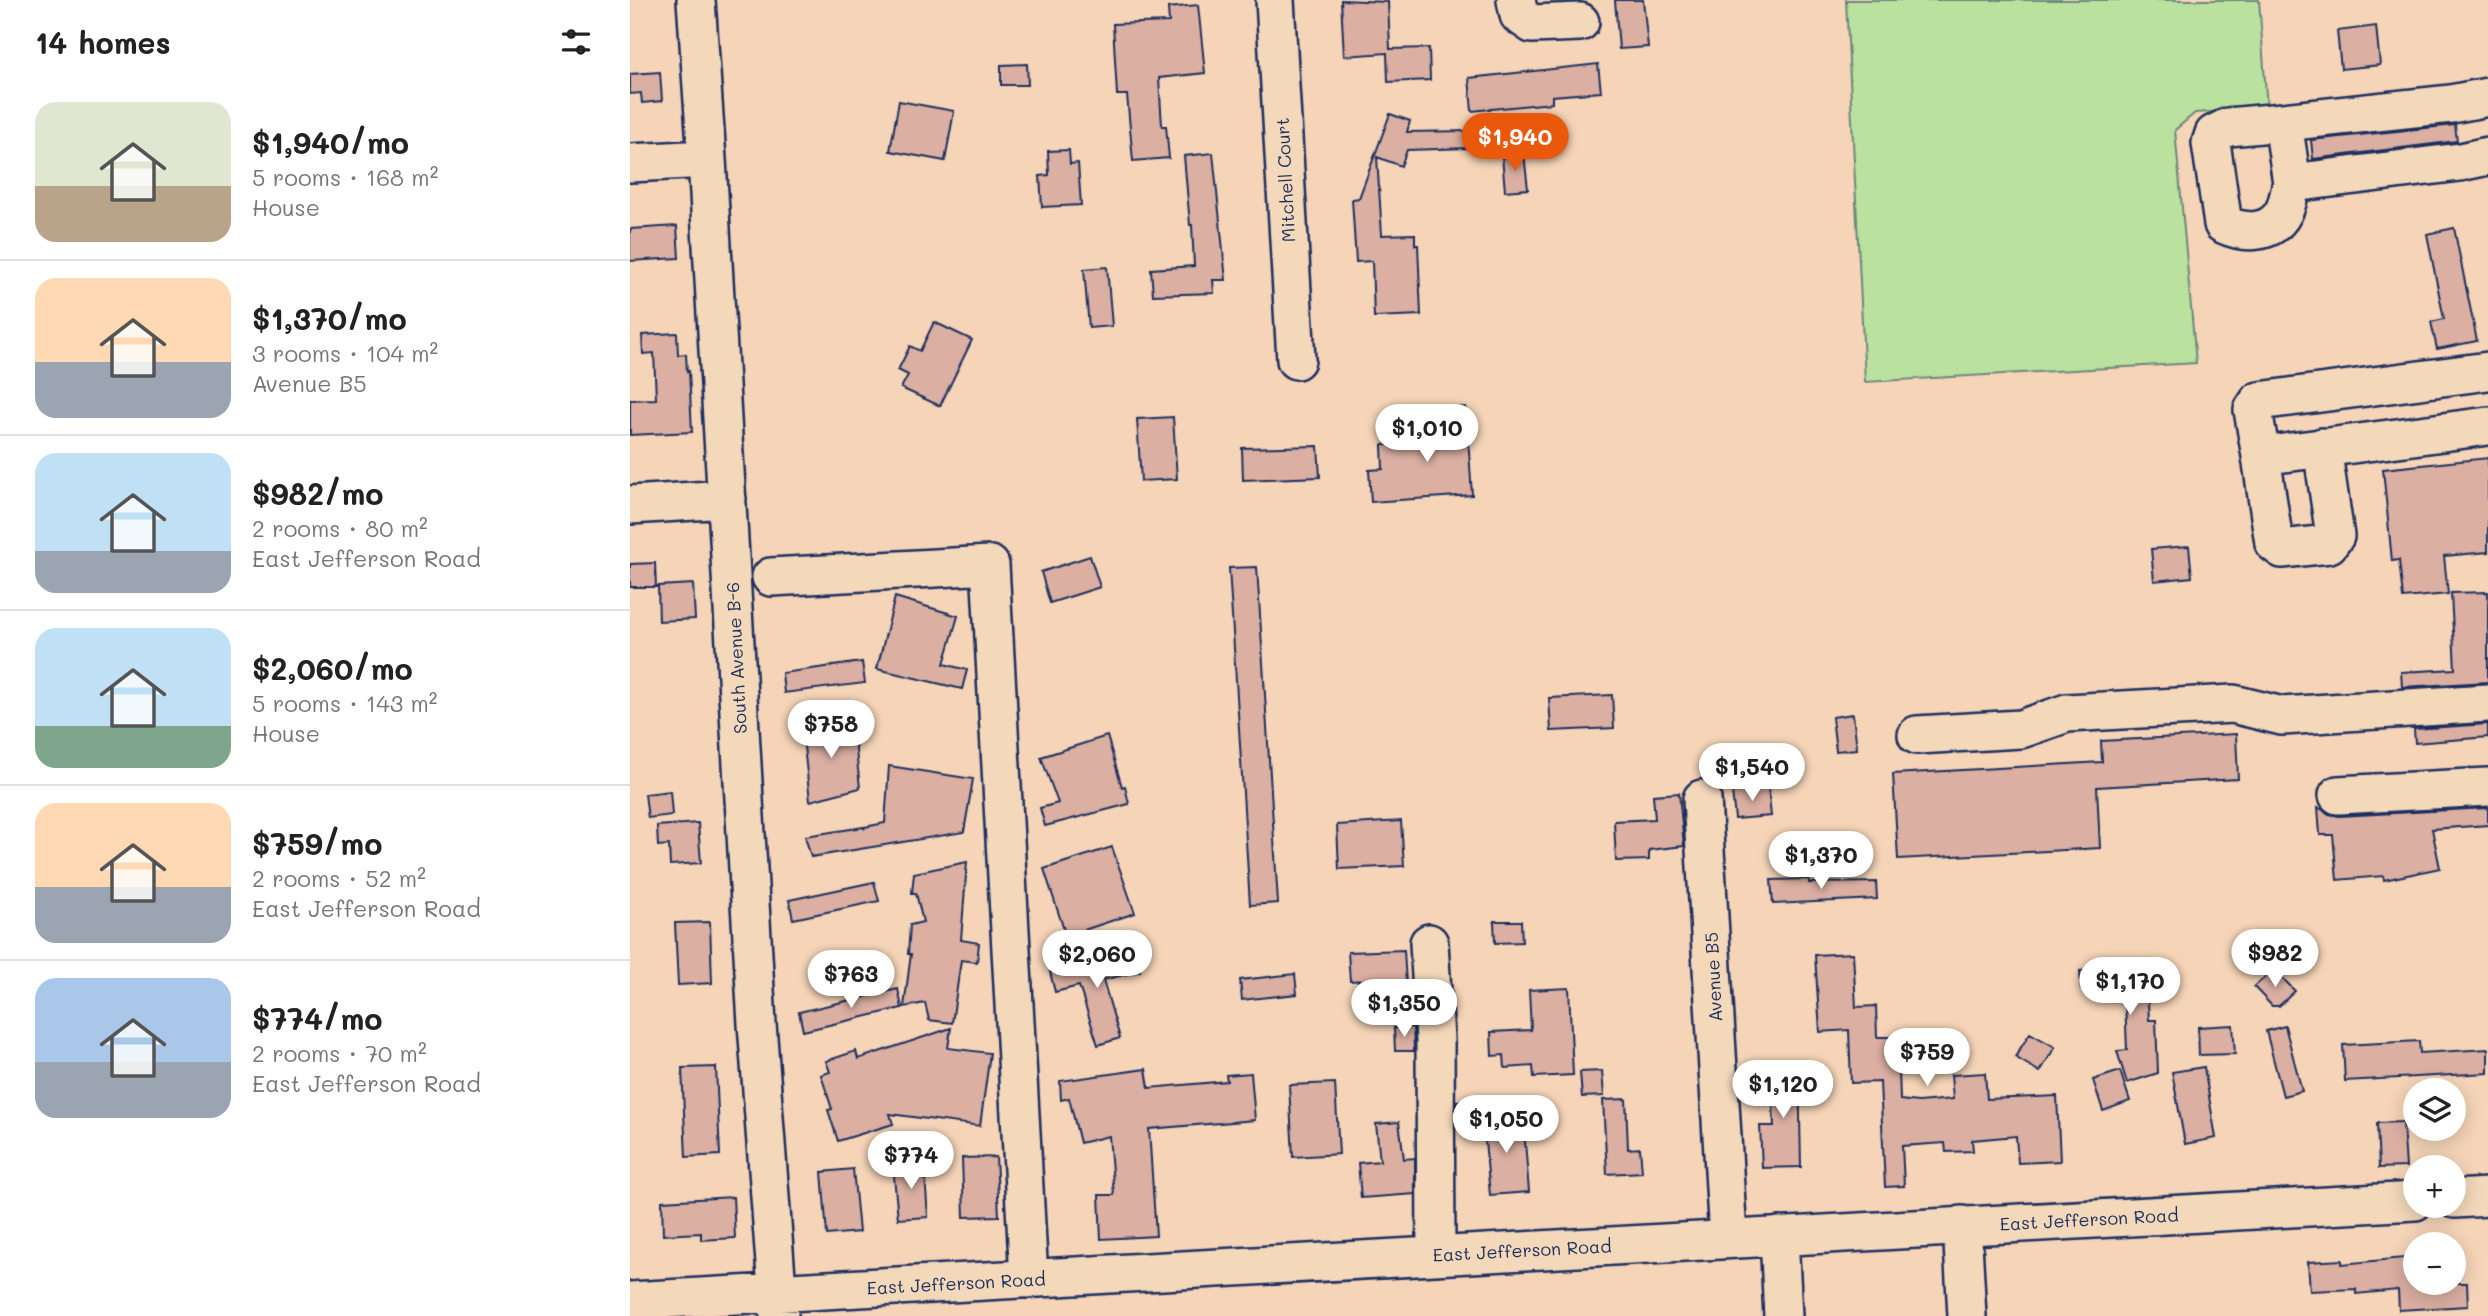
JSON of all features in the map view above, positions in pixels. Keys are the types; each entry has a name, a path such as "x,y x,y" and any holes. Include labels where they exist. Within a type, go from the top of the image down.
{"street":[{"name":"South Avenue B-6","path":"696,0 757,1024 778,1305"},
{"name":"Mitchell Court","path":"1275,0 1296,360"},
{"path":"1516,0 1519,15 1532,24 1580,22"},
{"path":"2283,122 2292,183 2285,210 2278,220 2262,230 2248,232 2223,224 2211,143 2214,134 2228,127 2451,104 2488,97"},
{"path":"2292,183 2460,162 2488,156"},
{"path":"630,163 707,159"},
{"path":"2322,447 2335,536 2329,544 2282,549 2274,543 2253,410 2259,401 2488,371"},
{"path":"2261,456 2488,426"},
{"path":"630,505 727,499"},
{"path":"771,577 990,565 1029,1279"},
{"path":"1917,735 2021,729 2067,713 2233,704 2282,716 2488,703"},
{"path":"2338,794 2488,787"},
{"name":"Avenue B5","path":"1702,799 1728,1238"},
{"path":"1429,943 1436,1040 1436,1255"},
{"path":"2466,1198 2488,1197"},
{"name":"East Jefferson Road","path":"630,1301 778,1305 1029,1279 2403,1202"},
{"path":"1962,1225 1967,1316"},
{"path":"1779,1236 1783,1316"}],"green space":[{"path":"1846,0 2259,0 2267,108 2195,113 2175,130 2196,363 1865,382"}],"building":[{"path":"1341,0 1388,2 1390,49 1429,48 1430,80 1388,82 1387,53 1344,56"},
{"path":"1615,0 1643,0 1648,47 1619,49"},
{"path":"1198,5 1205,73 1159,78 1162,126 1166,126 1169,158 1133,161 1127,95 1117,95 1113,24 1169,22 1168,8"},
{"path":"2376,26 2380,65 2341,69 2337,31"},
{"path":"1027,64 1028,85 1001,85 1001,65"},
{"path":"1598,64 1601,92 1552,96 1552,103 1472,111 1469,78"},
{"path":"660,72 662,101 642,103 641,93 630,94 630,74"},
{"path":"899,101 954,111 945,161 890,151"},
{"path":"1390,114 1410,121 1407,132 1469,131 1470,148 1407,150 1401,166 1377,157 1382,235 1415,234 1415,245 1418,245 1421,315 1374,317 1372,261 1356,262 1352,199 1359,198"},
{"path":"2455,125 2457,141 2313,159 2311,140"},
{"path":"1069,150 1070,164 1078,163 1081,205 1042,207 1040,176 1049,175 1048,151"},
{"path":"1213,153 1226,280 1213,280 1214,293 1153,295 1151,269 1194,266 1184,156"},
{"path":"1524,154 1528,189 1505,191 1502,156"},
{"path":"677,226 679,258 630,261 630,229"},
{"path":"2454,228 2477,341 2437,349 2431,322 2444,319 2427,234"},
{"path":"1107,267 1112,326 1089,328 1084,269"},
{"path":"934,322 972,340 940,406 901,388 908,375 898,370 910,346 920,351"},
{"path":"677,333 678,355 686,354 687,372 689,371 692,432 630,435 630,400 656,399 654,353 643,354 642,335"},
{"path":"1466,407 1472,495 1371,502 1369,470 1383,469 1382,445 1434,443 1432,410"},
{"path":"1173,417 1177,479 1141,481 1137,419"},
{"path":"1318,446 1320,477 1243,480 1242,448"},
{"path":"2488,458 2488,552 2444,556 2448,594 2403,598 2399,560 2392,561 2383,469"},
{"path":"2189,546 2192,577 2154,581 2151,549"},
{"path":"1090,556 1100,587 1050,603 1041,572"},
{"path":"655,563 656,587 630,587 630,564"},
{"path":"1257,567 1278,903 1250,905 1229,568"},
{"path":"693,584 695,619 659,621 658,586"},
{"path":"2488,592 2488,682 2402,687 2401,672 2455,669 2451,593"},
{"path":"895,597 958,616 944,664 967,670 962,689 877,669"},
{"path":"862,662 865,683 784,693 782,673"},
{"path":"1612,695 1614,728 1551,731 1549,698"},
{"path":"1853,714 1857,749 1836,751 1832,717"},
{"path":"853,722 860,788 810,801 802,728"},
{"path":"2488,724 2488,737 2415,743 2414,729"},
{"path":"2236,734 2238,779 2097,787 2100,848 1898,859 1893,774 2102,762 2101,741"},
{"path":"1107,736 1129,804 1045,826 1040,808 1058,803 1041,757"},
{"path":"889,766 973,779 964,832 811,857 805,836 864,829 885,823"},
{"path":"1768,787 1771,816 1735,819 1732,791"},
{"path":"670,791 672,815 648,818 645,794"},
{"path":"1679,793 1684,846 1649,850 1649,860 1616,861 1614,821 1655,819 1653,795"},
{"path":"2318,807 2329,814 2339,816 2488,808 2488,825 2432,829 2440,868 2384,880 2383,876 2337,880 2333,835 2320,835"},
{"path":"1401,821 1404,866 1339,869 1337,825"},
{"path":"698,823 701,863 670,865 669,845 658,846 657,826"},
{"path":"1112,847 1135,913 1066,936 1044,869"},
{"path":"967,862 961,940 979,943 977,962 961,960 952,1023 929,1020 925,1003 904,1007 911,954 908,954 910,925 923,922 916,893 912,893 914,873"},
{"path":"1809,879 1809,883 1876,882 1877,899 1773,904 1771,880"},
{"path":"874,882 879,901 793,919 789,900"},
{"path":"1494,921 1521,921 1522,942 1495,943"},
{"path":"710,922 712,983 678,985 675,923"},
{"path":"1404,950 1406,984 1367,986 1366,980 1350,981 1348,952"},
{"path":"1135,952 1140,971 1103,980 1120,1038 1098,1045 1079,986 1055,992 1050,972"},
{"path":"1853,953 1856,1007 1876,1006 1877,1037 1898,1037 1900,1100 1918,1102 1953,1099 1951,1075 1985,1073 1987,1099 2057,1096 2060,1161 2018,1163 2016,1136 1972,1140 1973,1151 1946,1152 1945,1143 1902,1146 1904,1186 1885,1187 1880,1082 1851,1083 1849,1030 1820,1032 1815,955"},
{"path":"2146,967 2149,1020 2156,1020 2158,1073 2127,1083 2117,1051 2127,1050 2125,1000 2100,1001 2099,989 2081,989 2080,971"},
{"path":"2274,969 2295,991 2279,1006 2272,1006 2254,987"},
{"path":"1295,974 1297,994 1242,1000 1240,980"},
{"path":"1569,988 1573,1075 1534,1077 1533,1066 1505,1068 1504,1055 1492,1056 1491,1032 1531,1030 1529,990"},
{"path":"898,989 902,1008 803,1031 799,1012"},
{"path":"2233,1025 2235,1054 2199,1055 2198,1027"},
{"path":"2285,1026 2302,1091 2283,1096 2266,1031"},
{"path":"1413,1027 1414,1051 1395,1051 1394,1028"},
{"path":"951,1028 948,1048 990,1053 980,1126 890,1114 893,1124 838,1141 828,1110 832,1109 821,1075 830,1072 826,1061 856,1051 858,1059"},
{"path":"2030,1033 2055,1047 2040,1072 2015,1057"},
{"path":"2419,1041 2420,1053 2488,1049 2488,1073 2345,1081 2343,1045"},
{"path":"1799,1062 1801,1167 1762,1168 1760,1126 1774,1126 1771,1063"},
{"path":"716,1067 720,1155 686,1157 682,1068"},
{"path":"2204,1067 2216,1138 2185,1144 2172,1072"},
{"path":"1146,1069 1149,1088 1227,1081 1226,1075 1251,1073 1255,1120 1149,1129 1156,1236 1101,1239 1099,1195 1114,1195 1109,1136 1080,1143 1069,1098 1061,1100 1060,1081"},
{"path":"1602,1071 1604,1096 1582,1097 1580,1072"},
{"path":"2120,1071 2130,1101 2103,1111 2093,1080"},
{"path":"1335,1083 1339,1154 1293,1157 1289,1085"},
{"path":"1626,1099 1628,1149 1640,1148 1642,1172 1607,1174 1603,1100"},
{"path":"1481,1100 1482,1120 1457,1121 1456,1101"},
{"path":"1523,1116 1529,1192 1490,1195 1483,1119"},
{"path":"1399,1122 1404,1159 1415,1158 1415,1194 1361,1198 1358,1163 1380,1161 1376,1124"},
{"path":"2403,1122 2405,1155 2403,1155 2403,1167 2379,1168 2377,1123"},
{"path":"996,1157 999,1216 964,1217 962,1158"},
{"path":"924,1162 928,1217 898,1219 893,1165"},
{"path":"853,1169 859,1232 827,1235 822,1172"},
{"path":"733,1197 735,1238 701,1240 701,1233 663,1235 662,1201"},
{"path":"2403,1258 2403,1295 2466,1295 2467,1283 2468,1306 2399,1310 2398,1290 2356,1294 2356,1289 2310,1291 2308,1262 2342,1260 2342,1264"}]}
